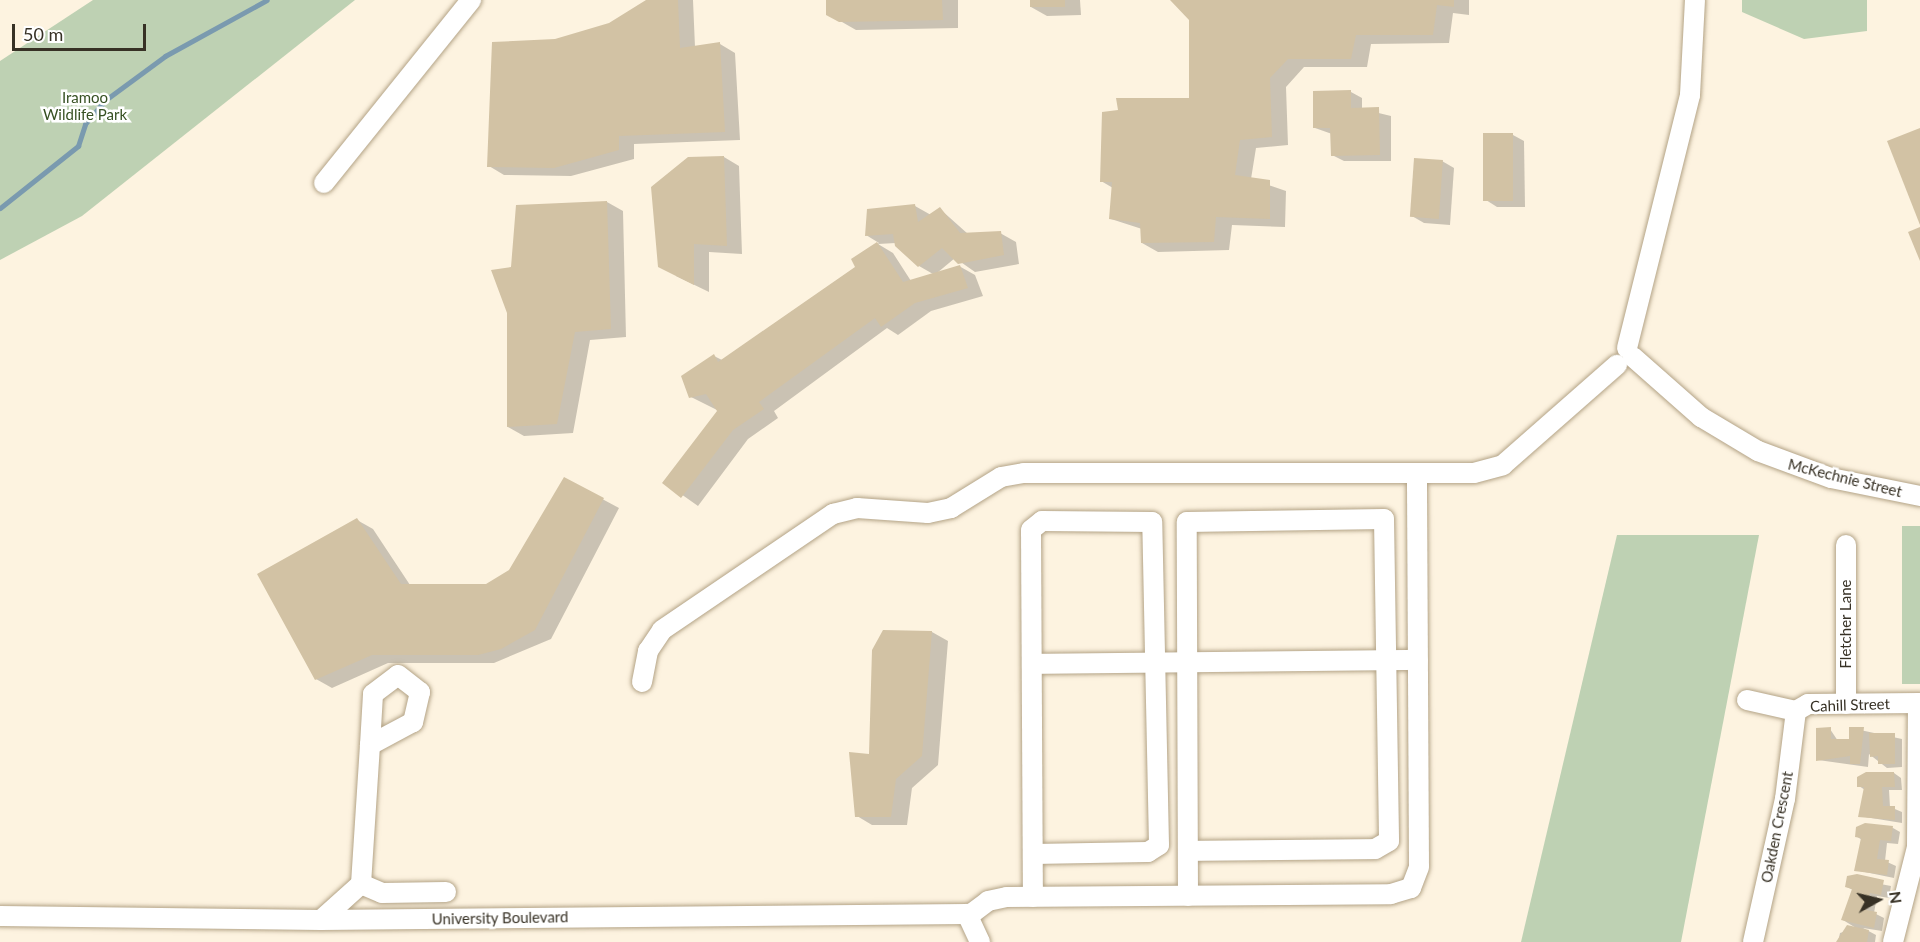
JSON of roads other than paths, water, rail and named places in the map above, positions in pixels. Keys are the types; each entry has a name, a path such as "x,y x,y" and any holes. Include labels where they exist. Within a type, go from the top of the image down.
{"street":[{"path":"324,183 471,0"},
{"path":"642,682 648,651 662,630 833,514 857,508 928,513 951,508 1001,477 1024,473 1474,473 1503,465 1626,359 1690,94 1695,0"},
{"name":"McKechnie Street","path":"1626,359 1653,375 1701,417 1776,459 1830,478 1920,496"},
{"path":"980,942 971,914 994,899 1391,894 1411,888 1419,867 1417,473"},
{"path":"1188,851 1386,845 1391,823 1384,519 1196,518 1185,527 1188,896"},
{"path":"1033,854 1156,849 1157,663 1152,522 1037,522 1031,530 1033,897"},
{"name":"Fletcher Lane","path":"1846,545 1846,704"},
{"path":"1032,664 1418,660"},
{"name":"Cahill Street","path":"1747,700 1796,711 1808,705 1919,703"},
{"path":"1893,942 1919,847 1919,703"},
{"name":"Oakden Crescent","path":"1753,942 1785,800 1790,722 1796,711"},
{"path":"321,920 362,884 370,745"},
{"path":"362,884 382,893 446,892"},
{"name":"University Boulevard","path":"0,916 321,920 971,914"}],"waterway":[{"path":"0,208 78,146 85,124 104,101 165,56 267,0"}],"park label":[{"name":"Iramoo Wildlife Park","path":"85,106"}]}
